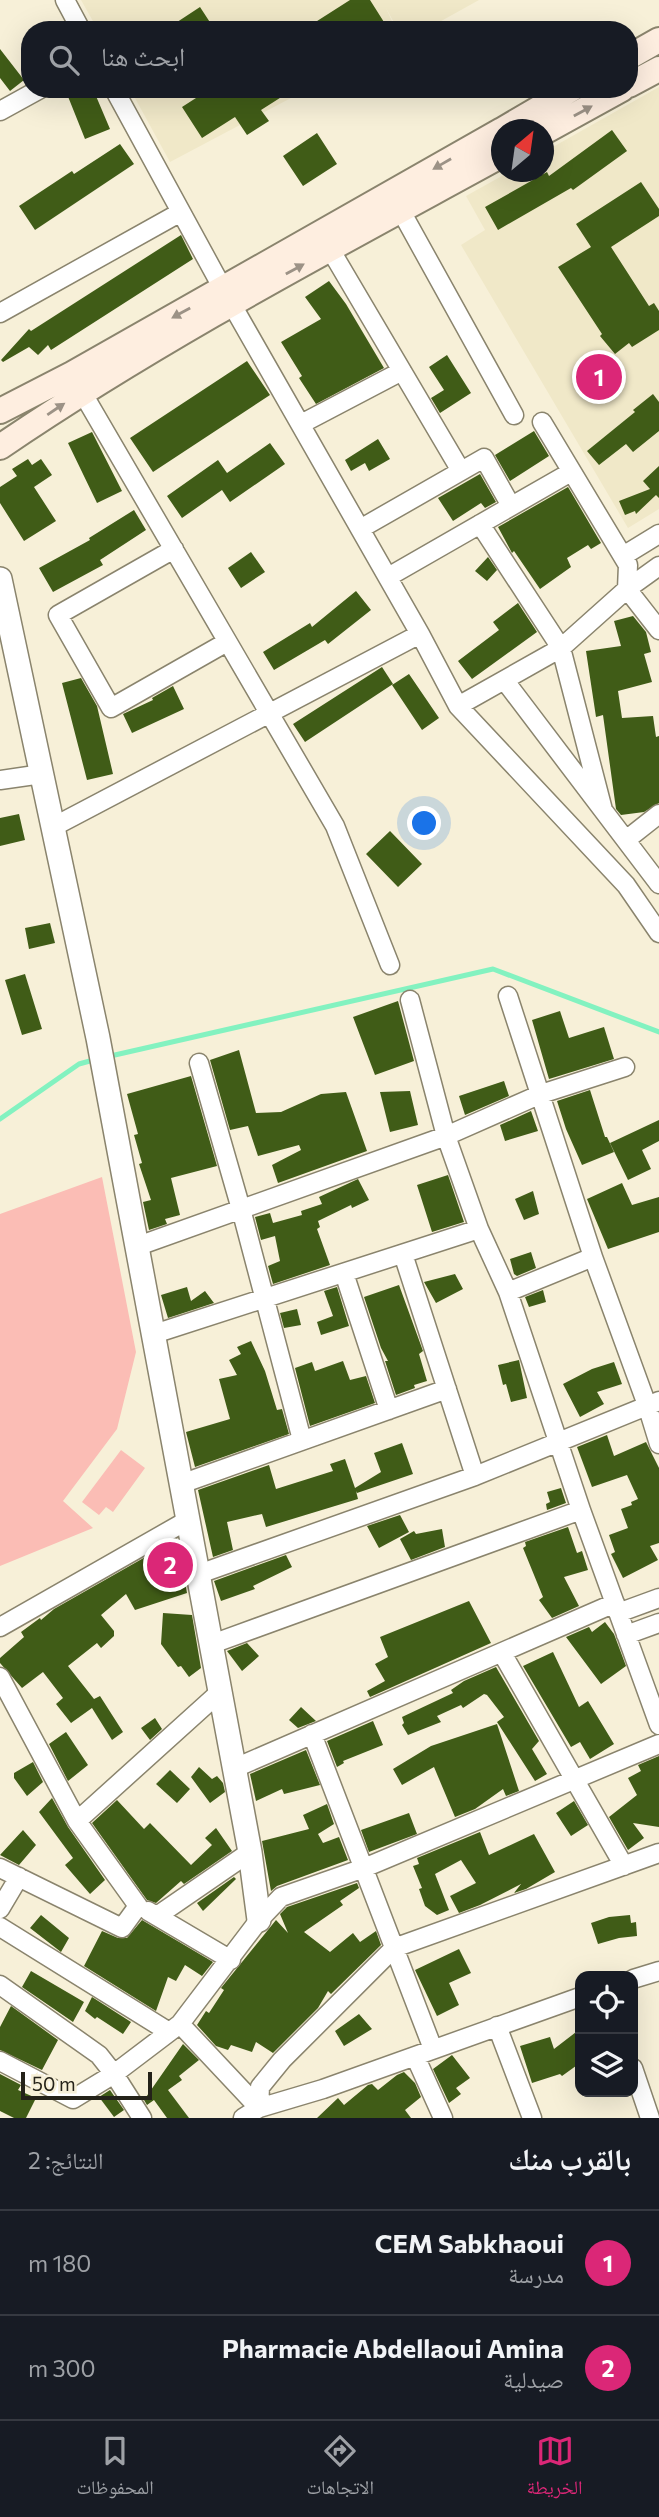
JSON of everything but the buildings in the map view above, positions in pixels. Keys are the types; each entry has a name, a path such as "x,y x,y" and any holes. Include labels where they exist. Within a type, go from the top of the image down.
{"main road":[{"path":"638,52 659,40"},
{"path":"638,80 659,69"},
{"path":"521,119 557,98"},
{"path":"554,126 606,98"},
{"path":"0,447 227,296 491,137"},
{"path":"0,411 227,296 330,249 491,161"}],"street":[{"path":"65,0 76,21"},
{"path":"0,111 24,98"},
{"path":"119,98 458,706 626,885 659,933"},
{"path":"401,211 514,415"},
{"path":"0,313 181,212"},
{"path":"330,249 461,471"},
{"path":"301,424 402,371"},
{"path":"82,392 335,826 390,965"},
{"path":"542,422 628,565 627,589 658,634"},
{"path":"360,528 484,458 511,506"},
{"path":"388,577 571,471"},
{"path":"480,524 561,648 603,810"},
{"path":"623,556 659,534"},
{"path":"174,549 58,615 111,708 228,642"},
{"path":"458,706 561,648 627,589 659,566"},
{"path":"0,579 106,1078 235,1768 259,1920"},
{"path":"53,827 420,634"},
{"path":"505,681 659,884"},
{"path":"0,780 41,774"},
{"path":"626,840 659,814"},
{"path":"508,996 593,1257 653,1403 659,1444"},
{"path":"410,1000 446,1136 479,1229 508,1293 581,1510 659,1725"},
{"path":"199,1063 302,1440"},
{"path":"138,1246 446,1136 541,1094 625,1067"},
{"path":"154,1334 479,1229"},
{"path":"403,1254 475,1476"},
{"path":"508,1293 593,1257"},
{"path":"344,1273 389,1410"},
{"path":"181,1484 447,1389"},
{"path":"199,1574 475,1476 559,1444 653,1403"},
{"path":"212,1644 581,1510"},
{"path":"0,1627 188,1520"},
{"path":"235,1768 502,1653 617,1608 659,1598"},
{"path":"626,1635 659,1623"},
{"path":"502,1653 625,1866"},
{"path":"0,1677 78,1821 138,1906 231,1960"},
{"path":"78,1821 221,1691"},
{"path":"312,1734 433,2049"},
{"path":"0,2061 73,2099 114,2074 175,2028 231,1960 259,1920 281,1897 364,1868 659,1744"},
{"path":"157,1916 250,1852"},
{"path":"263,2113 260,2087 282,2060 394,1948 659,1853"},
{"path":"0,1868 122,1928 138,1906"},
{"path":"0,1909 19,1878"},
{"path":"0,1927 175,2028 263,2113"},
{"path":"638,1977 659,1971"},
{"path":"0,1985 99,2055 142,2118"},
{"path":"243,2118 575,1999"},
{"path":"497,2026 532,2118"},
{"path":"415,2056 443,2118"},
{"path":"638,2083 650,2118"}],"shaded area":[{"path":"81,0 479,0 441,21 393,21 386,8 392,21 93,21"},
{"path":"659,87 659,509 628,528 461,245 485,230 466,196 491,182 554,182 554,146"},
{"path":"135,98 291,98 170,162"},
{"path":"102,1177 136,1352 117,1429 63,1501 93,1528 0,1566 0,1214"},
{"path":"121,1450 145,1468 113,1512 106,1507 99,1515 82,1502"}],"waterway":[{"path":"106,1057 493,969 659,1032"},
{"path":"0,1119 79,1064 97,1059"}],"place":[{"name":"CEM Sabkhaoui","path":"599,377"},
{"name":"Pharmacie Abdellaoui Amina","path":"170,1565"}]}
